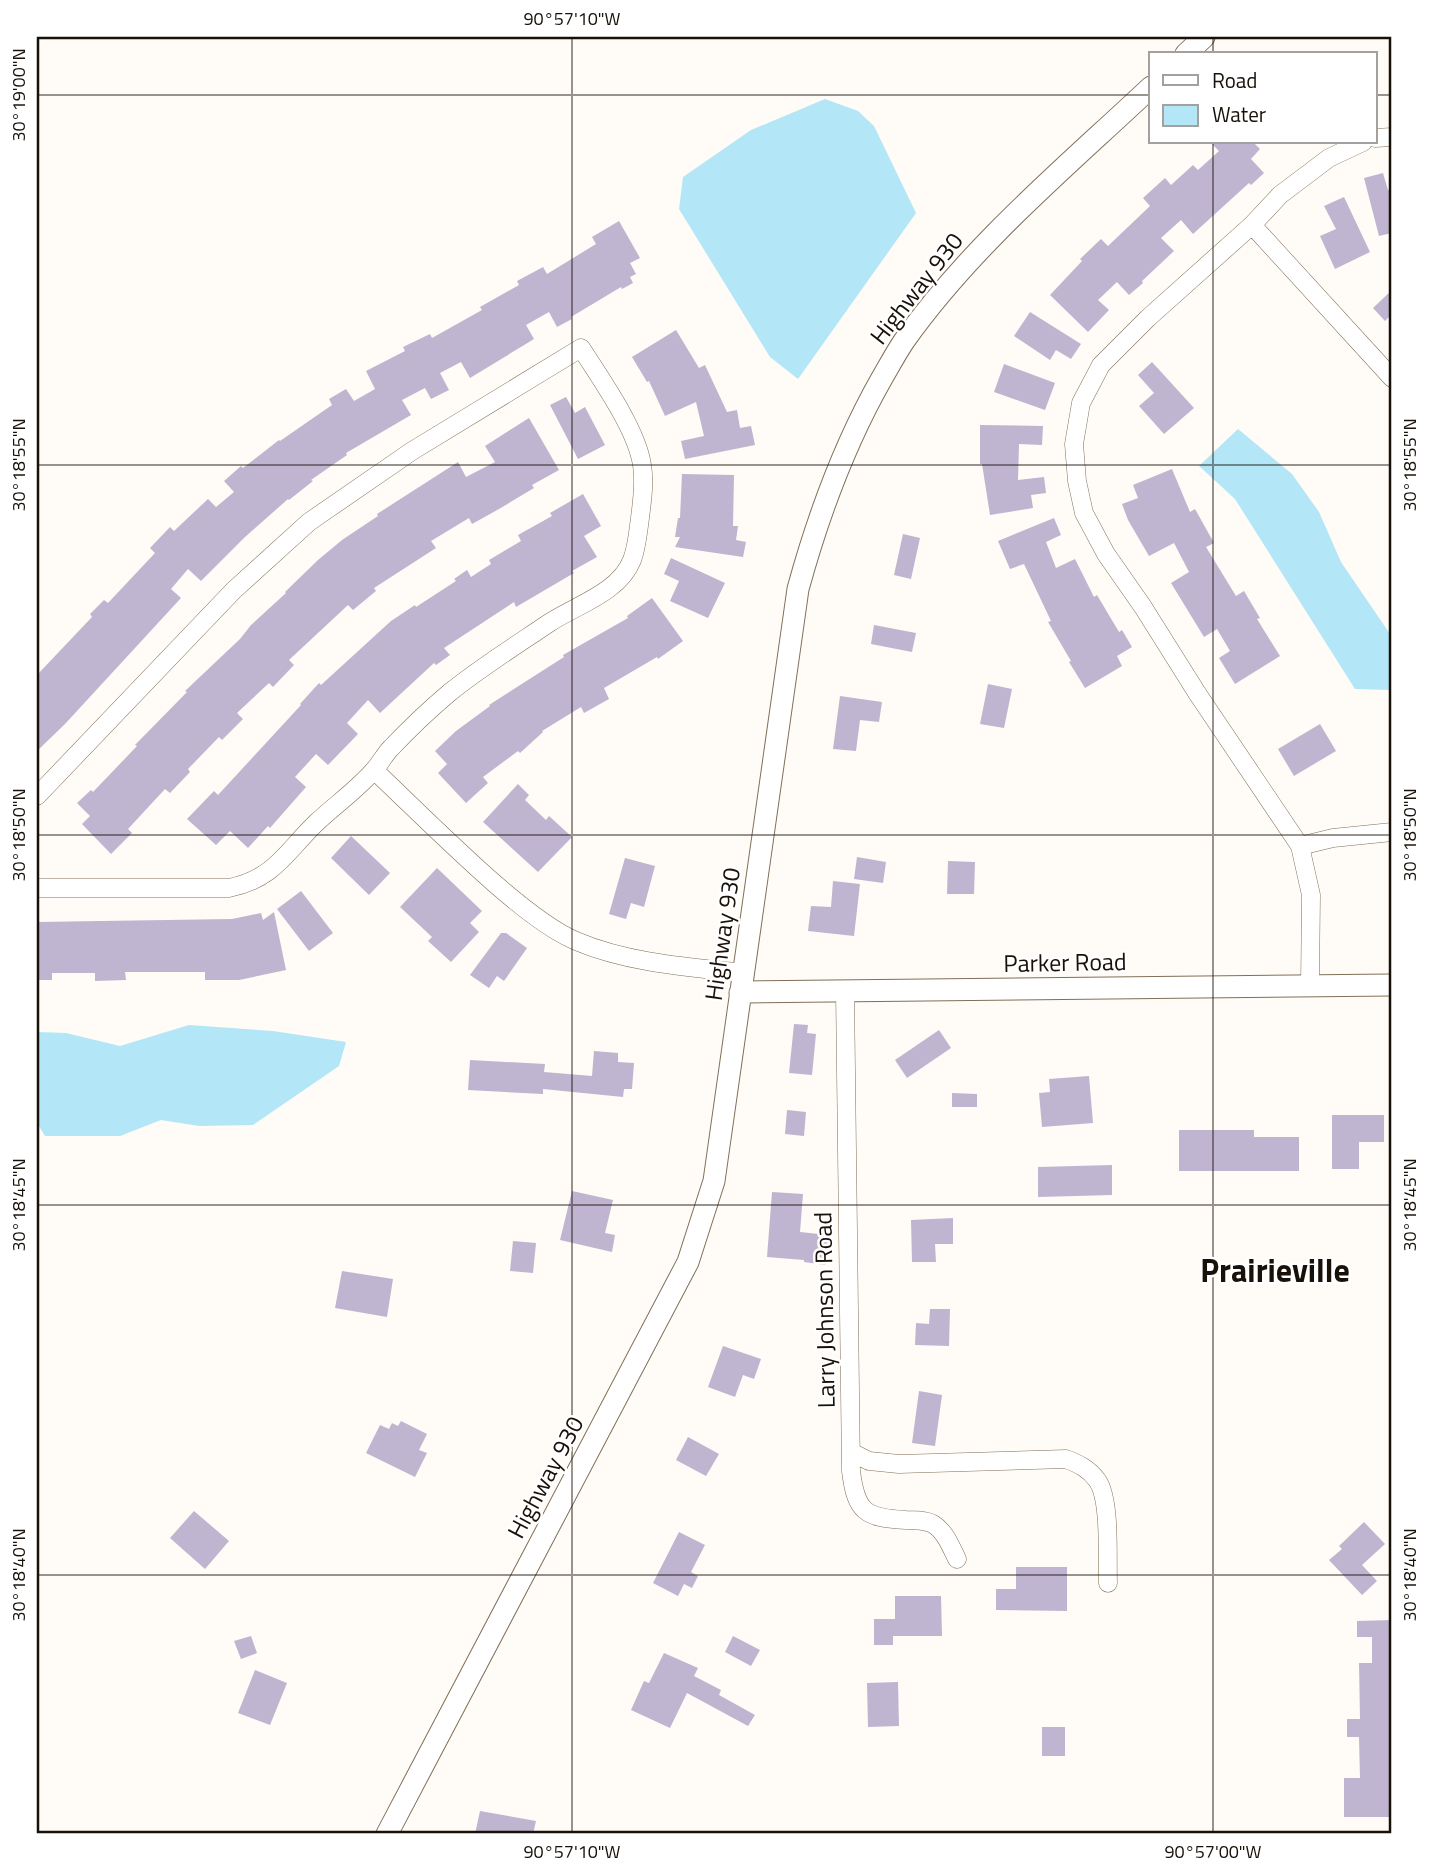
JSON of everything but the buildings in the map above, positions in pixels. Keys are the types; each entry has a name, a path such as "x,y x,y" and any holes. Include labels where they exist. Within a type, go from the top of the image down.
{"street":[{"path":"1188,52 1204,37"},
{"name":"Highway 930","path":"387,1834 688,1262 714,1181 798,589 813,533 849,445 870,399 902,343 964,267 992,237 1149,89"},
{"path":"1310,986 1311,895 1300,846 1106,554 1084,513 1077,481 1074,443 1081,403 1101,365 1148,317 1252,225 1280,195 1329,158 1359,144"},
{"path":"1252,225 1392,378"},
{"path":"37,796 234,590 309,522 412,451 581,348 602,379 633,435 643,467 644,488 633,556 628,568 607,589 552,622 449,693 388,750 374,770 314,825 276,866 253,882 229,888 37,888"},
{"path":"374,770 523,908 573,940 602,951 741,983"},
{"path":"1300,846 1333,838 1392,832"},
{"name":"Parker Road","path":"741,983 743,992 1392,985"},
{"name":"Larry Johnson Road","path":"845,990 853,1491 862,1510 884,1519 932,1524 943,1532 957,1559"},
{"path":"851,1452 869,1461 898,1464 1066,1459 1084,1466 1099,1482 1106,1504 1108,1583"}],"water":[{"path":"825,99 858,111 874,126 916,213 798,379 770,357 679,209 683,177 751,130"},
{"path":"1238,429 1292,474 1319,512 1341,562 1392,637 1392,690 1355,689 1235,499 1199,466"},
{"path":"189,1025 273,1031 346,1042 339,1066 253,1125 199,1126 161,1120 120,1136 45,1136 37,1123 37,1032 66,1033 120,1046"}],"district":[{"name":"Prairieville","path":"1275,1270"}]}
